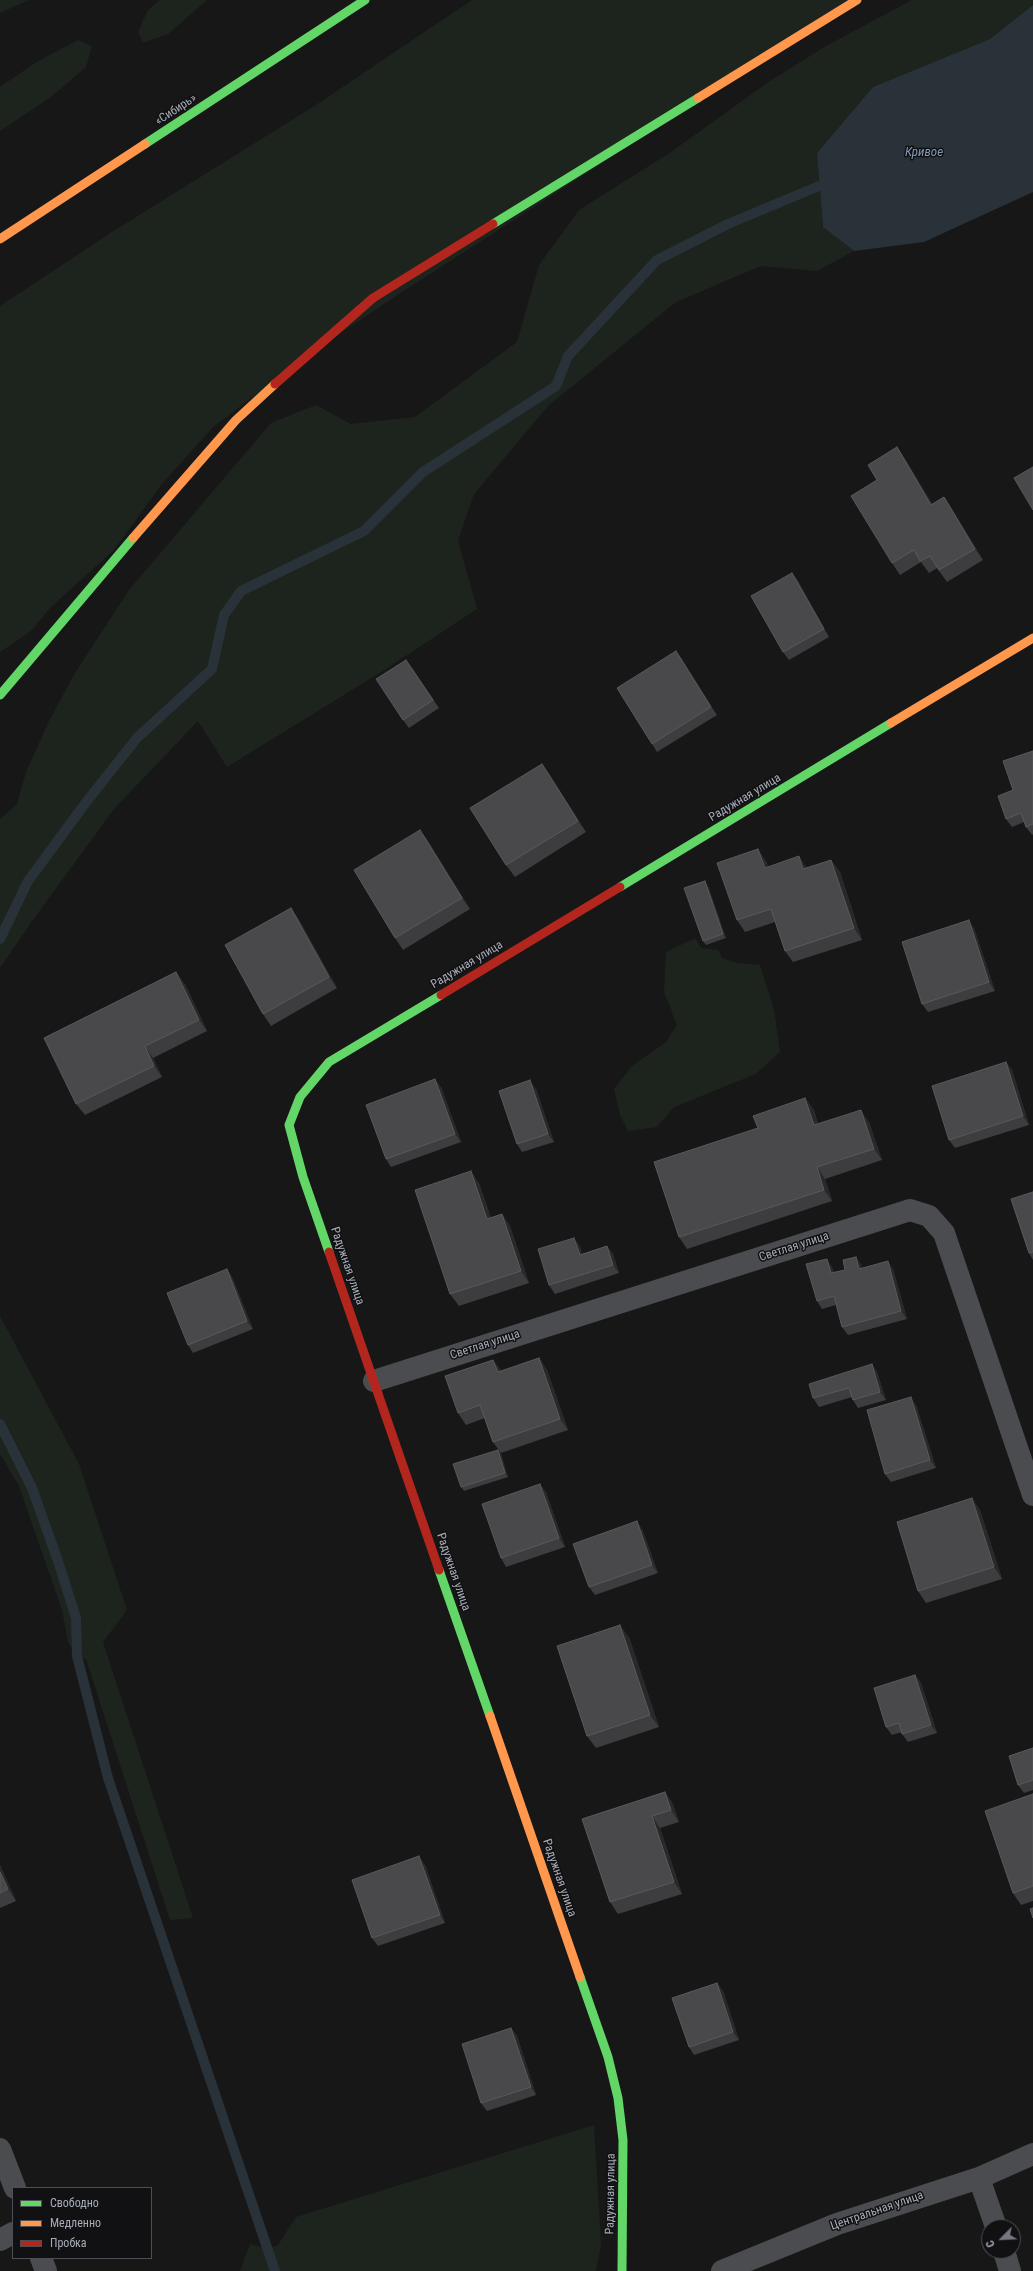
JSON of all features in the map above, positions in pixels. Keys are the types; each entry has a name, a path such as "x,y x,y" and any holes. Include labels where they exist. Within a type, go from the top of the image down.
{"main road":[{"name":"«Сибирь»","path":"0,239 365,0"},
{"path":"0,695 188,473 236,420 302,359 374,298 857,0"},
{"name":"Радужная улица","path":"622,2271 624,2140 618,2098 608,2057 303,1177 289,1126 300,1097 329,1062 1033,638"}],"street":[{"name":"Светлая улица","path":"374,1381 910,1210 929,1216 944,1233 1033,1495"},
{"path":"0,2149 15,2187"},
{"name":"Центральная улица","path":"722,2271 837,2224 979,2178 1033,2154"},
{"path":"979,2178 993,2219"},
{"path":"0,2240 12,2234"},
{"path":"41,2259 46,2271"},
{"path":"1006,2259 1010,2271"}],"shaded area":[{"path":"0,0 29,0 0,13"},
{"path":"160,0 207,0 168,34 143,43 138,32 148,10"},
{"path":"472,0 855,0 396,296 321,346 213,427 161,485 114,550 51,607 31,631 0,652 0,306 112,232 316,105"},
{"path":"912,0 1033,0 1033,5 990,39 873,87 817,153 823,227 854,251 817,271 761,266 676,302 549,405 474,494 458,540 477,609 386,669 227,767 198,721 114,809 35,917 0,968 0,819 17,804 26,772 49,721 75,673 129,590 271,423 316,405 351,424 415,417 517,342 539,265 579,210 671,152 770,81 826,46"},
{"path":"78,40 92,46 86,67 51,97 0,131 0,87 35,63"},
{"path":"695,938 701,948 718,950 722,958 737,963 760,965 774,1009 780,1052 756,1074 674,1107 657,1127 628,1131 620,1115 614,1089 632,1066 666,1042 677,1025 664,992 666,952"},
{"path":"0,1316 79,1464 127,1610 103,1642 193,1918 170,1920 86,1659 77,1656 68,1642 62,1610 19,1486 0,1454"},
{"path":"594,2125 601,2244 596,2271 240,2271 250,2244 267,2249 278,2245 296,2217"}],"water":[{"name":"Кривое","path":"1033,5 1033,192 924,242 854,251 823,227 817,153 873,87 990,39"}],"building":[{"path":"897,447 931,505 944,497 975,549 939,570 930,556 920,561 914,550 892,563 851,496 877,480 868,465"},
{"path":"1033,467 1033,510 1014,478"},
{"path":"792,573 824,629 783,652 751,596"},
{"path":"676,651 711,707 652,744 617,688"},
{"path":"406,660 433,700 403,720 376,679"},
{"path":"1033,751 1033,824 1026,827 1021,813 1006,819 998,796 1013,790 1003,761"},
{"path":"542,764 578,821 506,865 470,808"},
{"path":"420,830 462,898 395,938 354,870"},
{"path":"758,849 765,868 799,856 803,869 831,860 854,928 785,951 771,909 737,920 717,863"},
{"path":"705,881 723,934 703,941 684,888"},
{"path":"291,908 329,977 263,1014 225,945"},
{"path":"969,920 989,982 922,1004 902,942"},
{"path":"176,972 199,1020 145,1046 154,1066 76,1104 44,1038"},
{"path":"1006,1062 1023,1116 949,1140 932,1086"},
{"path":"435,1079 455,1134 386,1159 366,1105"},
{"path":"530,1080 548,1134 517,1144 499,1091"},
{"path":"805,1098 814,1125 861,1110 874,1149 817,1167 824,1190 679,1237 654,1162 758,1128 753,1116"},
{"path":"471,1171 487,1219 502,1214 521,1271 450,1294 415,1190"},
{"path":"1033,1192 1033,1252 1029,1253 1011,1199"},
{"path":"574,1238 580,1255 607,1246 613,1265 549,1285 538,1249"},
{"path":"856,1257 859,1269 888,1261 901,1311 842,1327 834,1296 817,1301 806,1264 827,1259 831,1273 845,1270 843,1260"},
{"path":"227,1269 247,1321 188,1345 167,1293"},
{"path":"539,1358 560,1419 493,1442 480,1405 458,1413 445,1376 493,1360 498,1372"},
{"path":"872,1364 880,1392 853,1400 849,1388 813,1398 809,1384"},
{"path":"911,1397 930,1460 885,1474 867,1410"},
{"path":"498,1450 505,1473 461,1487 453,1464"},
{"path":"540,1484 559,1538 501,1558 482,1504"},
{"path":"972,1498 994,1567 918,1591 897,1522"},
{"path":"637,1521 652,1565 589,1587 573,1544"},
{"path":"620,1625 650,1715 587,1736 557,1646"},
{"path":"915,1675 931,1725 902,1734 899,1723 886,1727 874,1688"},
{"path":"1033,1748 1033,1780 1018,1785 1009,1756"},
{"path":"665,1792 671,1810 652,1816 674,1882 610,1902 582,1819"},
{"path":"1033,1794 1033,1886 1013,1893 985,1811"},
{"path":"419,1856 440,1915 372,1938 352,1880"},
{"path":"0,1872 8,1889 0,1893"},
{"path":"1033,1908 1033,1918 1030,1909"},
{"path":"717,1983 733,2032 689,2047 672,1998"},
{"path":"511,2028 531,2087 481,2103 462,2044"}],"waterway":[{"path":"0,939 28,881 87,801 137,738 212,669 224,615 241,591 364,531 423,472 556,386 568,356 657,260 728,224 819,186"},
{"path":"0,1424 32,1488 58,1561 76,1618 77,1656 108,1778 275,2271"}],"traffic: fast":[{"path":"145,144 365,0"},
{"path":"493,224 698,98"},
{"path":"0,695 133,538"},
{"path":"620,887 891,723"},
{"path":"329,1252 303,1177 289,1125 300,1097 329,1062 441,995"},
{"path":"439,1570 490,1716"},
{"path":"580,1977 608,2057 618,2098 623,2140 622,2271"}],"traffic: slow":[{"path":"698,98 857,0"},
{"path":"0,239 145,144"},
{"path":"133,538 236,420 275,384"},
{"path":"891,723 1033,638"},
{"path":"490,1716 580,1977"}],"traffic: jam":[{"path":"275,384 373,298 493,224"},
{"path":"441,995 620,887"},
{"path":"329,1252 439,1570"}]}
